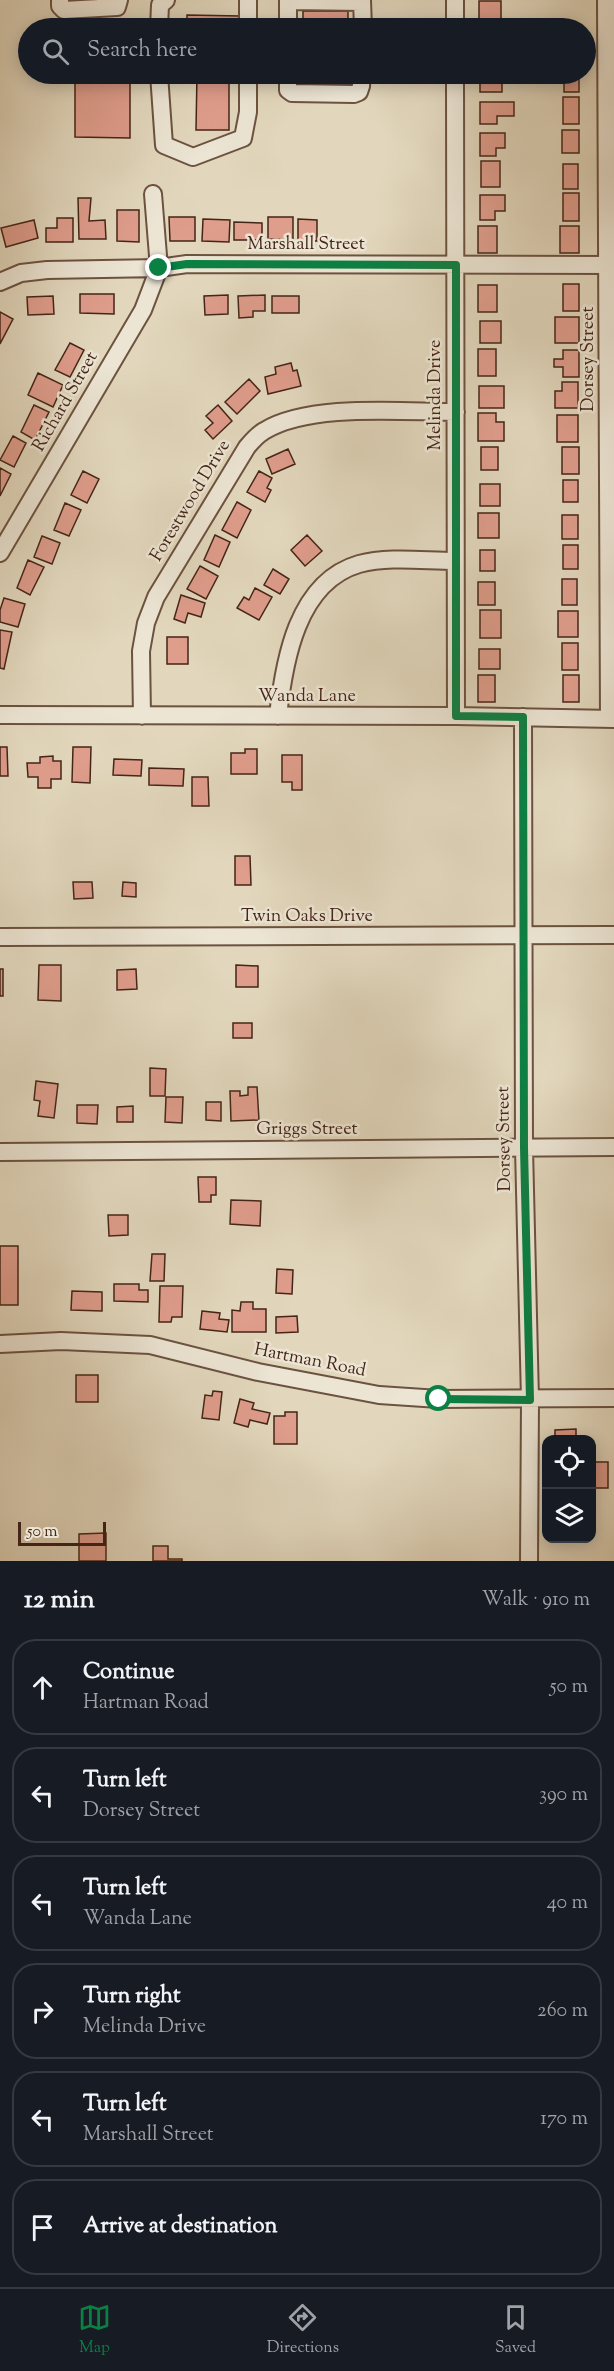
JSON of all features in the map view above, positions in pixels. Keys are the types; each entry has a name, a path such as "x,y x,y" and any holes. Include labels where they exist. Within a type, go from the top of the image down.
{"street":[{"path":"60,0 60,6 64,10 117,7 119,0"},
{"path":"159,18 160,5 166,0"},
{"path":"248,0 248,18"},
{"path":"288,18 288,0 362,1 363,18"},
{"path":"455,0 455,18"},
{"name":"Dorsey Street","path":"606,0 611,265 611,718"},
{"path":"160,84 164,146 194,157 243,138 248,112 248,84"},
{"path":"288,84 288,90 292,93 354,94 358,92 361,84"},
{"name":"Melinda Drive","path":"455,84 456,716"},
{"path":"153,194 159,268"},
{"name":"Marshall Street","path":"0,282 21,273 47,270 159,268 187,264 611,265"},
{"name":"Richard Street","path":"0,553 143,310 159,268"},
{"name":"Forestwood Drive","path":"141,716 141,651 146,624 156,597 247,447 262,432 280,423 327,412 456,412"},
{"path":"278,716 287,654 315,595 327,580 344,570 361,564 386,561 455,561"},
{"name":"Wanda Lane","path":"0,715 611,718"},
{"name":"Dorsey Street","path":"523,717 524,1148 530,1400 529,1561"},
{"name":"Twin Oaks Drive","path":"0,937 614,935"},
{"name":"Griggs Street","path":"0,1152 614,1147"},
{"name":"Hartman Road","path":"0,1344 61,1341 150,1346 258,1372 380,1395 439,1399 614,1398"}],"building":[{"path":"479,1 501,1 501,18 479,18"},
{"path":"303,11 348,11 348,18 303,18"},
{"path":"187,15 240,16 240,18 187,18"},
{"path":"75,84 130,84 130,138 75,137"},
{"path":"197,84 229,84 229,130 196,130"},
{"path":"480,84 502,84 502,92 480,92"},
{"path":"564,84 579,84 579,92 564,92"},
{"path":"563,97 579,97 579,124 563,124"},
{"path":"480,102 514,102 514,116 497,116 497,124 480,124"},
{"path":"562,130 579,130 579,153 562,153"},
{"path":"480,133 505,133 505,148 496,148 496,156 480,156"},
{"path":"481,161 500,161 500,187 481,187"},
{"path":"563,164 578,164 578,189 563,189"},
{"path":"563,193 579,193 579,221 563,221"},
{"path":"480,195 505,195 505,211 495,211 495,220 480,220"},
{"path":"78,198 91,198 89,221 105,220 106,239 79,239"},
{"path":"117,210 139,210 139,242 117,241"},
{"path":"169,217 195,217 195,241 170,241"},
{"path":"268,217 293,217 293,240 268,239"},
{"path":"57,218 73,218 73,242 46,242 46,228 57,228"},
{"path":"203,219 230,220 229,242 202,241"},
{"path":"298,219 317,220 317,241 298,241"},
{"path":"34,220 38,238 6,247 1,228"},
{"path":"234,222 262,223 262,240 234,240"},
{"path":"478,226 497,226 497,253 478,253"},
{"path":"560,226 579,226 579,253 560,253"},
{"path":"563,284 579,284 579,311 563,311"},
{"path":"478,285 497,285 497,312 478,312"},
{"path":"80,294 114,294 114,314 80,313"},
{"path":"228,295 228,314 205,315 204,296"},
{"path":"265,295 265,311 253,311 253,317 239,318 238,296"},
{"path":"53,296 54,314 28,315 27,297"},
{"path":"272,296 299,296 299,313 272,313"},
{"path":"0,312 13,319 0,344"},
{"path":"555,317 579,317 579,343 555,343"},
{"path":"480,321 501,321 501,343 480,343"},
{"path":"70,343 84,350 70,377 55,370"},
{"path":"478,349 496,349 496,376 478,376"},
{"path":"563,350 579,350 579,377 563,377 563,367 554,367 554,359 563,359"},
{"path":"291,363 293,371 297,370 301,386 268,394 265,377 276,374 275,367"},
{"path":"38,373 63,385 53,407 28,395"},
{"path":"249,379 260,391 237,414 225,402"},
{"path":"562,382 578,382 578,408 555,408 555,391 562,391"},
{"path":"479,386 504,386 504,408 479,408"},
{"path":"34,405 49,412 35,440 21,432"},
{"path":"218,405 232,421 213,439 205,430 213,423 206,416"},
{"path":"478,413 496,413 496,422 504,422 504,441 478,441"},
{"path":"557,415 578,415 578,442 557,442"},
{"path":"13,436 26,443 14,467 0,460"},
{"path":"481,447 498,447 498,470 481,470"},
{"path":"562,447 579,447 579,474 562,474"},
{"path":"288,449 295,464 272,474 266,459"},
{"path":"0,468 11,474 0,496"},
{"path":"83,471 99,479 87,503 71,495"},
{"path":"259,471 272,478 267,488 271,490 265,502 247,492"},
{"path":"563,480 578,480 578,502 563,502"},
{"path":"480,484 500,484 500,506 480,506"},
{"path":"237,502 251,510 237,538 222,530"},
{"path":"65,503 81,510 69,536 54,530"},
{"path":"478,513 499,513 499,538 478,538"},
{"path":"562,515 578,515 578,539 562,539"},
{"path":"215,535 230,542 219,567 204,560"},
{"path":"307,535 322,551 305,566 291,550"},
{"path":"42,536 60,543 52,564 34,557"},
{"path":"563,545 578,545 578,569 563,569"},
{"path":"480,550 495,550 495,571 480,571"},
{"path":"28,560 44,567 30,595 17,588"},
{"path":"200,566 218,576 206,599 187,589"},
{"path":"273,569 289,579 280,594 264,585"},
{"path":"562,579 577,579 577,605 562,605"},
{"path":"478,582 495,582 495,605 478,605"},
{"path":"255,588 272,597 259,620 237,608 244,597 249,600"},
{"path":"181,595 205,603 201,617 188,613 185,623 174,619"},
{"path":"4,598 25,604 18,627 0,622 0,610"},
{"path":"480,610 501,610 501,638 480,638"},
{"path":"558,611 578,611 578,637 558,637"},
{"path":"0,630 12,632 4,669 0,668"},
{"path":"167,637 188,637 188,664 167,664"},
{"path":"562,643 578,643 578,670 562,670"},
{"path":"479,649 500,649 500,669 479,669"},
{"path":"478,675 495,675 495,702 478,702"},
{"path":"563,675 579,675 579,702 563,702"},
{"path":"0,747 7,747 8,776 0,776"},
{"path":"73,747 91,747 90,783 72,782"},
{"path":"245,749 257,749 257,774 231,774 231,753 245,753"},
{"path":"282,755 302,755 302,790 292,790 292,782 282,782"},
{"path":"53,756 53,761 61,761 61,779 51,779 51,788 38,788 38,777 28,777 27,763 40,763 40,757"},
{"path":"114,759 142,760 141,776 113,775"},
{"path":"149,768 184,769 183,786 149,785"},
{"path":"192,777 208,777 209,806 192,806"},
{"path":"235,856 250,856 251,885 235,885"},
{"path":"73,882 92,882 93,898 74,899"},
{"path":"123,882 136,883 136,897 122,896"},
{"path":"39,965 61,965 61,1001 38,1000"},
{"path":"236,965 258,966 258,987 236,987"},
{"path":"0,969 3,969 3,996 0,996"},
{"path":"136,969 137,989 117,990 117,970"},
{"path":"233,1023 252,1023 252,1038 233,1038"},
{"path":"150,1068 166,1069 165,1096 150,1096"},
{"path":"36,1081 58,1084 54,1118 38,1116 40,1101 34,1100"},
{"path":"248,1087 257,1087 259,1120 231,1121 230,1091 240,1091 240,1096 248,1095"},
{"path":"166,1097 183,1097 182,1123 165,1122"},
{"path":"206,1102 221,1102 221,1121 206,1120"},
{"path":"77,1105 98,1105 97,1124 77,1123"},
{"path":"133,1106 133,1122 117,1122 117,1107"},
{"path":"198,1177 216,1177 216,1195 211,1195 211,1202 199,1202"},
{"path":"231,1200 261,1201 260,1226 230,1224"},
{"path":"108,1215 128,1215 128,1235 109,1236"},
{"path":"0,1246 18,1246 18,1305 0,1305"},
{"path":"152,1254 165,1254 164,1281 150,1281"},
{"path":"277,1269 293,1270 292,1294 276,1293"},
{"path":"114,1284 139,1284 139,1290 148,1290 148,1302 114,1301"},
{"path":"160,1286 183,1286 182,1317 172,1317 171,1322 159,1322"},
{"path":"72,1291 102,1292 102,1311 71,1310"},
{"path":"241,1302 253,1302 253,1309 266,1309 266,1332 232,1332 232,1310 240,1311"},
{"path":"202,1311 220,1313 219,1319 229,1320 227,1332 200,1329"},
{"path":"297,1316 298,1332 276,1333 276,1317"},
{"path":"76,1375 98,1375 98,1402 76,1402"},
{"path":"213,1391 222,1392 219,1420 202,1418 205,1395 212,1396"},
{"path":"240,1399 254,1403 252,1409 270,1413 267,1424 250,1420 248,1427 234,1423"},
{"path":"285,1412 297,1412 297,1444 274,1444 274,1416 285,1416"},
{"path":"576,1429 576,1435 555,1435 555,1430"},
{"path":"596,1462 608,1462 608,1488 596,1488"},
{"path":"106,1533 106,1561 79,1561 79,1534"},
{"path":"153,1546 168,1546 168,1559 182,1559 182,1561 153,1561"}],"route":[{"path":"159,268 187,264 456,265 456,716 523,717 524,1148 530,1400 439,1399"}]}
